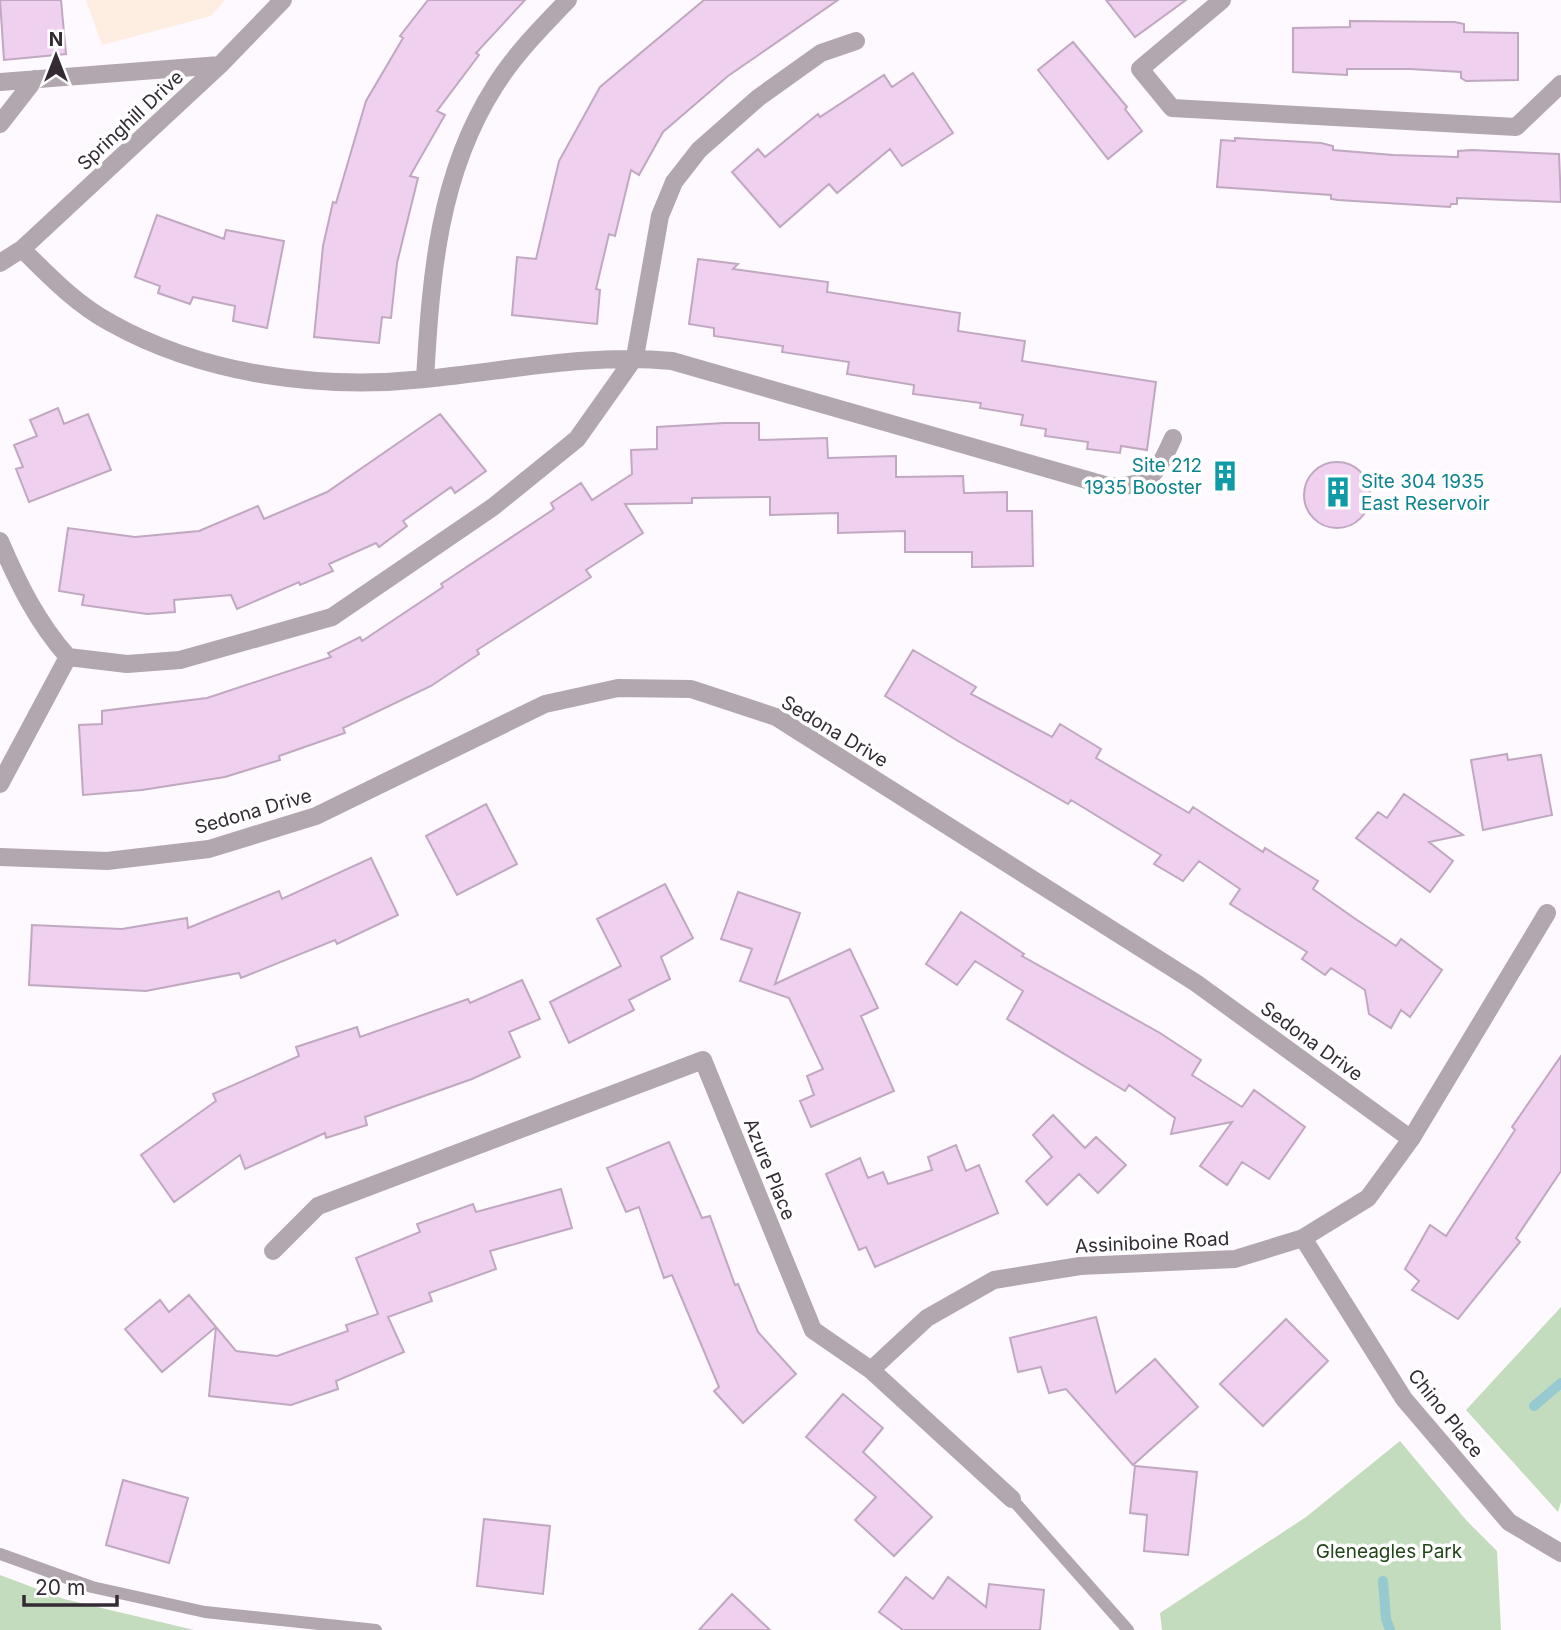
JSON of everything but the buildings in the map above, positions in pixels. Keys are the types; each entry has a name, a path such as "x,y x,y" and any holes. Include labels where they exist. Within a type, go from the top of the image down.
{"street":[{"name":"Springhill Drive","path":"0,263 22,249 220,65 283,0"},
{"path":"425,379 430,283 440,223 465,142 495,85 533,36 568,0"},
{"path":"1222,0 1140,69 1172,108 1516,127 1561,85"},
{"path":"0,541 18,583 50,636 68,657 127,664 180,660 332,617 493,507 577,439 635,357 651,253 660,216 674,183 699,150 758,98 821,53 856,41"},
{"path":"0,82 220,65"},
{"path":"0,124 34,79"},
{"path":"22,249 62,288 110,323 176,352 257,373 333,382 425,379 534,363 635,357 673,361 1108,486 1127,487 1145,482 1158,470 1174,438"},
{"path":"0,784 68,657"},
{"name":"Sedona Drive","path":"0,857 107,861 209,849 316,816 545,704 618,688 691,689 776,717 1196,983 1410,1139"},
{"name":"Assiniboine Road","path":"872,1370 927,1318 994,1280 1080,1266 1235,1259 1303,1238 1367,1198 1410,1139 1547,913"},
{"name":"Azure Place","path":"273,1251 317,1206 703,1060 813,1330 872,1370 1012,1499"},
{"name":"Chino Place","path":"1303,1238 1404,1399 1509,1522 1561,1553"}],"lane":[{"name":"Azure Place","path":"1012,1499 1128,1630"},
{"path":"0,1554 92,1587 205,1612 376,1630"}],"shaded area":[{"path":"86,0 225,0 211,16 102,45"}],"green space":[{"path":"1561,1307 1561,1502 1558,1512 1466,1410"},
{"name":"Gleneagles Park","path":"1400,1441 1466,1520 1497,1551 1501,1630 1162,1630 1160,1613 1306,1517"},
{"path":"0,1575 64,1599 194,1630 0,1630"}],"waterway":[{"path":"1534,1406 1561,1383"},
{"path":"1383,1581 1386,1619 1390,1630"}],"place":[{"name":"Site 212 1935 Booster","path":"1225,476"},
{"name":"Site 304 1935 East Reservoir","path":"1338,492"}]}
